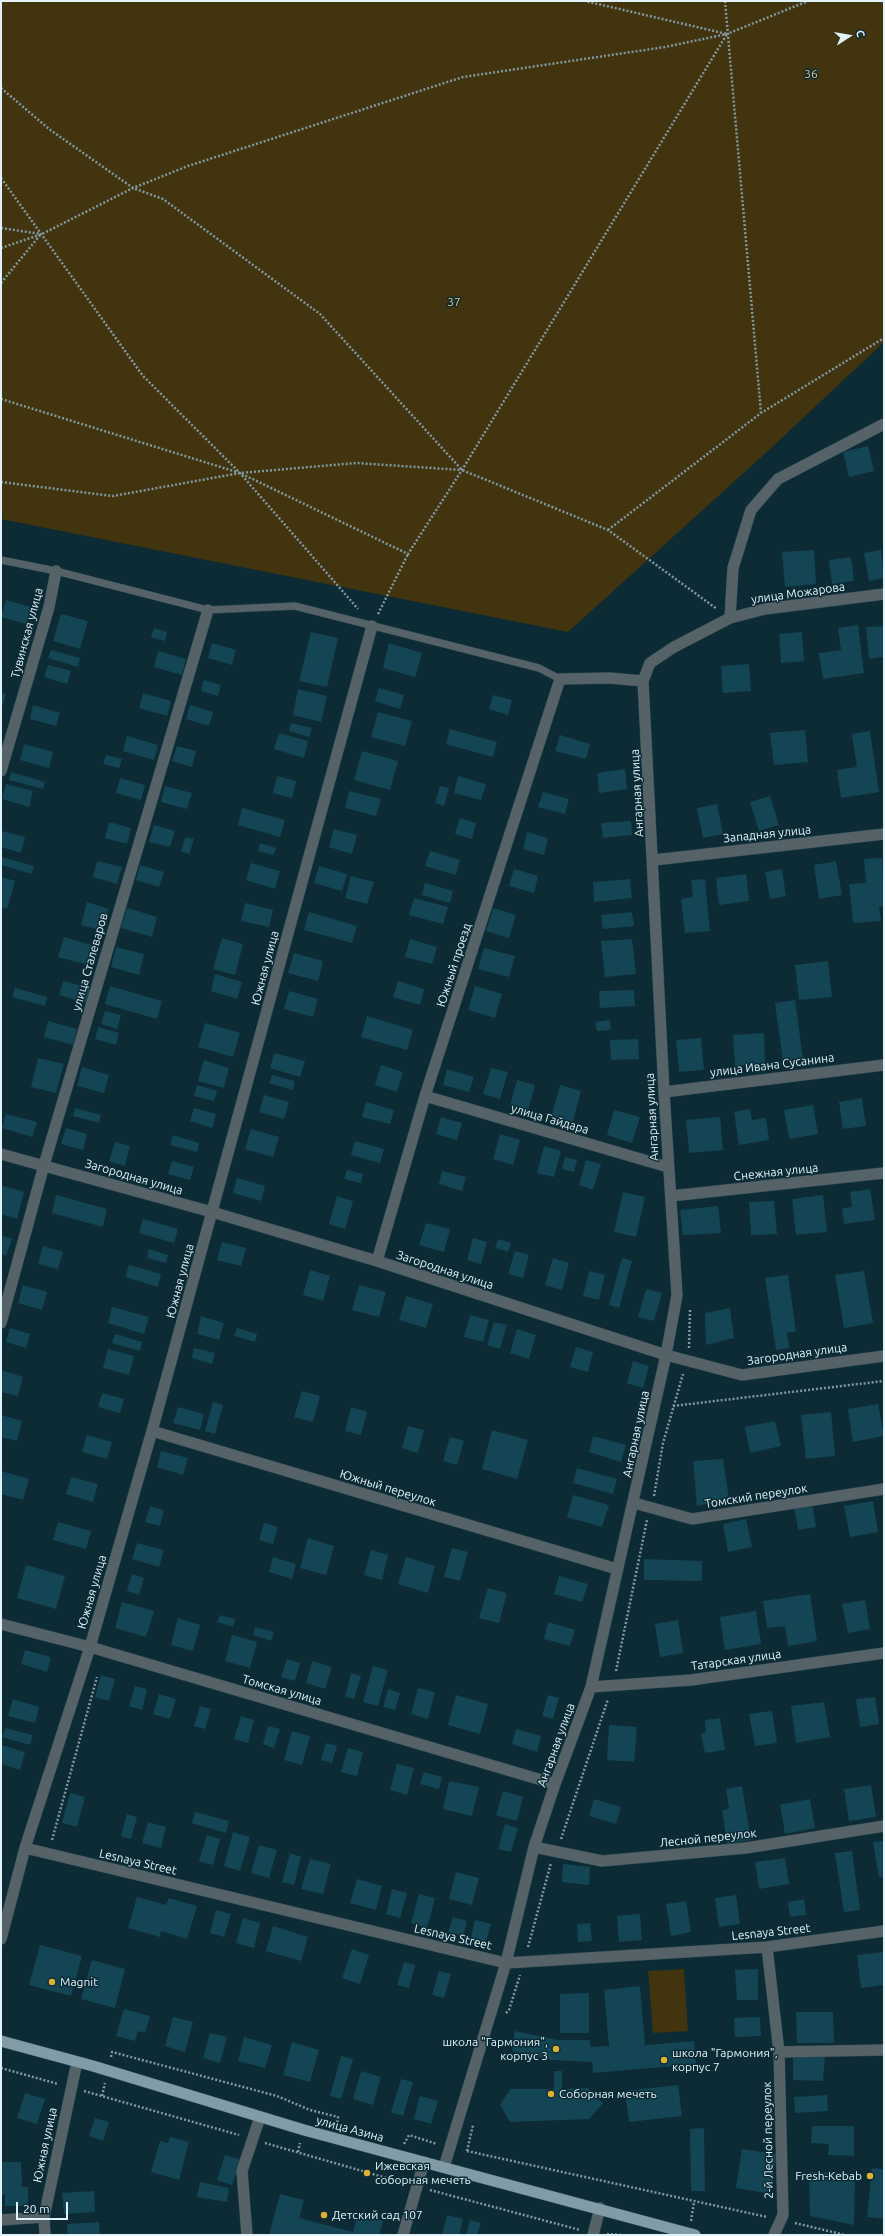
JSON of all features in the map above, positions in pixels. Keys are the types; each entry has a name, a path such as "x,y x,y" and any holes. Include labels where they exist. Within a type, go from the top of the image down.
{"main road":[{"name":"улица Азина","path":"1,2041 260,2117 695,2235"}],"street":[{"path":"730,618 733,568 751,510 778,479 884,424"},
{"name":"Тувинская улица","path":"1,771 49,607 56,571"},
{"name":"улица Можарова","path":"643,681 650,663 674,647 730,618 765,609 884,594"},
{"name":"улица Сталеваров","path":"1,1323 44,1165 208,610"},
{"name":"Южная улица","path":"1,1939 25,1848 90,1647 152,1431 372,626"},
{"path":"560,679 608,678 643,681"},
{"name":"Южный проезд","path":"378,1261 425,1096 560,679"},
{"name":"Ангарная улица","path":"444,2168 506,1963 534,1847 554,1784 591,1687 617,1569 634,1503 666,1355 677,1295 668,1167 654,860 643,681"},
{"name":"Западная улица","path":"654,860 884,834"},
{"name":"улица Ивана Сусанина","path":"664,1092 884,1065"},
{"name":"улица Гайдара","path":"425,1096 668,1167"},
{"name":"Загородная улица","path":"1,1154 212,1212 378,1261 666,1355 742,1375 884,1356"},
{"name":"Снежная улица","path":"671,1196 884,1173"},
{"name":"Южный переулок","path":"152,1431 617,1569"},
{"name":"Томский переулок","path":"634,1503 692,1519 884,1489"},
{"name":"Томская улица","path":"1,1624 90,1647 554,1784"},
{"name":"Татарская улица","path":"591,1687 691,1680 884,1653"},
{"name":"Лесной переулок","path":"534,1847 602,1861 746,1848 884,1826"},
{"name":"Lesnaya Street","path":"25,1848 506,1963 766,1947 884,1930"},
{"name":"2-й Лесной переулок","path":"766,1947 779,2052 783,2215 774,2235"},
{"path":"779,2052 884,2050"},
{"name":"Южная улица","path":"45,2235 44,2217 76,2062"},
{"path":"247,2235 242,2171 260,2117"},
{"path":"403,2235 424,2162"},
{"path":"593,2234 600,2208"},
{"path":"1,2220 44,2217"}],"lane":[{"path":"1,560 56,571 208,610 295,606 539,668 560,679"}],"path":[{"path":"585,1 727,34"},
{"path":"725,1 761,413"},
{"path":"1,248 42,234 133,188 188,166 463,77 665,47 727,34 808,1"},
{"path":"1,178 143,376 240,473 372,626 408,554 462,470 727,34"},
{"path":"1,88 49,129 133,188 163,199 320,314 462,470"},
{"path":"1,228 42,234"},
{"path":"1,283 42,234"},
{"path":"608,530 761,413 884,338"},
{"path":"1,399 240,473 408,554"},
{"path":"1,482 113,496 240,473 356,463 462,470 608,530 730,618"},
{"path":"673,1406 884,1381"},
{"path":"112,2052 277,2096 310,2110 338,2117"},
{"path":"1,2068 253,2139 416,2187 593,2234 623,2235"},
{"path":"409,2135 450,2148 845,2235"}],"green space":[{"name":"37","path":"1,1 884,1 884,342 768,451 568,632 1,519"},
{"path":"684,1969 688,2031 653,2033 648,1971"}],"building":[{"path":"868,446 874,471 849,477 843,452"},
{"path":"814,550 816,584 785,587 782,552"},
{"path":"881,550 884,578 869,581 864,553"},
{"path":"851,557 854,581 832,584 829,560"},
{"path":"6,600 31,607 26,624 1,617"},
{"path":"61,614 88,621 80,649 53,641"},
{"path":"858,625 864,673 823,679 819,653 841,650 838,628"},
{"path":"884,626 884,657 869,659 866,627"},
{"path":"154,628 167,632 165,641 151,637"},
{"path":"311,632 338,638 327,687 299,681"},
{"path":"802,632 804,661 781,663 779,634"},
{"path":"212,643 236,650 232,665 208,658"},
{"path":"389,643 422,653 415,677 383,668"},
{"path":"51,650 80,658 78,667 48,658"},
{"path":"158,651 186,659 182,675 154,667"},
{"path":"749,664 751,691 723,693 721,666"},
{"path":"48,665 71,671 67,684 44,677"},
{"path":"204,680 221,685 218,696 201,691"},
{"path":"379,688 404,695 400,709 375,701"},
{"path":"298,689 327,696 321,722 293,715"},
{"path":"1,693 6,694 1,710"},
{"path":"143,693 171,701 167,716 139,708"},
{"path":"493,695 512,700 508,715 489,709"},
{"path":"33,705 60,713 56,726 30,719"},
{"path":"190,705 213,712 209,726 186,719"},
{"path":"378,712 412,721 405,746 371,737"},
{"path":"291,723 312,728 309,737 289,731"},
{"path":"450,729 497,742 493,757 446,744"},
{"path":"805,730 808,762 774,765 770,733"},
{"path":"870,731 879,792 841,798 837,770 857,767 852,734"},
{"path":"279,733 308,741 304,758 274,749"},
{"path":"560,735 590,744 586,759 555,751"},
{"path":"127,736 158,745 154,760 123,751"},
{"path":"24,744 53,752 49,768 20,760"},
{"path":"177,746 196,751 192,767 172,761"},
{"path":"362,751 398,761 390,790 354,780"},
{"path":"106,755 122,759 119,768 103,764"},
{"path":"625,769 627,789 599,793 597,773"},
{"path":"11,772 45,782 43,789 9,780"},
{"path":"277,776 296,781 292,798 273,793"},
{"path":"458,776 486,784 481,800 454,793"},
{"path":"120,778 145,785 141,800 116,793"},
{"path":"6,784 33,791 29,807 2,799"},
{"path":"165,786 192,793 187,809 161,802"},
{"path":"440,786 449,788 444,806 435,803"},
{"path":"349,791 381,799 376,816 345,808"},
{"path":"543,792 569,799 565,814 538,807"},
{"path":"770,796 779,825 759,831 750,802"},
{"path":"717,804 723,834 703,838 697,808"},
{"path":"242,808 285,820 280,837 238,825"},
{"path":"460,818 476,823 472,839 455,834"},
{"path":"631,821 632,835 603,838 601,823"},
{"path":"109,822 131,828 127,844 105,838"},
{"path":"154,825 175,831 170,847 149,842"},
{"path":"334,829 357,835 352,854 329,847"},
{"path":"2,831 25,837 21,853 1,847"},
{"path":"527,832 548,838 544,855 523,849"},
{"path":"185,837 194,839 189,854 181,851"},
{"path":"260,843 276,848 274,855 258,851"},
{"path":"430,851 460,860 456,875 425,866"},
{"path":"1,857 34,866 32,874 1,865"},
{"path":"882,858 884,907 879,907 881,921 853,923 849,884 866,883 864,859"},
{"path":"97,861 122,867 117,884 93,877"},
{"path":"836,861 842,895 819,899 814,865"},
{"path":"251,863 280,871 275,889 246,880"},
{"path":"140,865 164,872 159,887 136,880"},
{"path":"319,866 347,874 342,891 314,883"},
{"path":"514,869 538,876 534,893 509,886"},
{"path":"782,869 786,896 770,899 765,872"},
{"path":"746,874 749,901 719,905 716,878"},
{"path":"351,876 374,882 367,904 345,898"},
{"path":"1,877 15,881 7,909 1,907"},
{"path":"630,879 632,898 594,902 593,882"},
{"path":"705,879 710,931 685,933 681,899 693,897 691,880"},
{"path":"425,883 453,891 450,903 422,895"},
{"path":"414,898 448,907 443,924 409,915"},
{"path":"87,902 109,909 103,931 81,925"},
{"path":"245,903 273,910 269,927 241,921"},
{"path":"127,908 157,917 152,937 121,928"},
{"path":"493,908 516,915 509,938 486,931"},
{"path":"309,912 357,926 352,943 304,930"},
{"path":"632,912 634,926 603,929 601,915"},
{"path":"64,937 98,947 93,966 58,957"},
{"path":"222,938 243,944 235,975 213,969"},
{"path":"410,939 437,947 432,964 405,957"},
{"path":"632,939 636,974 605,977 601,941"},
{"path":"116,947 144,954 139,975 111,967"},
{"path":"484,948 515,956 509,977 478,969"},
{"path":"294,953 323,961 318,981 288,973"},
{"path":"828,961 832,997 799,1000 795,965"},
{"path":"215,974 242,982 237,999 211,991"},
{"path":"63,981 90,988 86,1003 59,995"},
{"path":"398,981 424,989 420,1005 393,997"},
{"path":"110,986 162,1001 157,1019 105,1004"},
{"path":"475,986 502,994 495,1018 468,1010"},
{"path":"15,988 47,997 45,1006 12,997"},
{"path":"634,990 635,1006 600,1008 599,991"},
{"path":"289,991 318,999 313,1017 284,1009"},
{"path":"795,1000 803,1059 783,1062 775,1003"},
{"path":"105,1011 121,1015 117,1029 101,1024"},
{"path":"367,1016 413,1030 407,1050 361,1037"},
{"path":"610,1020 611,1030 597,1031 595,1022"},
{"path":"48,1021 77,1029 73,1045 44,1037"},
{"path":"205,1023 240,1033 233,1057 198,1047"},
{"path":"98,1027 119,1033 116,1045 95,1039"},
{"path":"764,1033 765,1064 735,1066 733,1035"},
{"path":"701,1038 704,1070 679,1072 676,1040"},
{"path":"638,1039 639,1059 611,1060 610,1040"},
{"path":"274,1053 305,1061 300,1077 270,1068"},
{"path":"38,1058 64,1064 56,1093 31,1087"},
{"path":"204,1060 229,1068 224,1088 198,1081"},
{"path":"381,1065 403,1072 397,1092 375,1085"},
{"path":"82,1067 109,1075 104,1093 77,1086"},
{"path":"491,1068 508,1072 500,1099 483,1094"},
{"path":"447,1069 474,1077 469,1092 443,1085"},
{"path":"272,1075 295,1081 293,1090 269,1083"},
{"path":"517,1080 535,1085 528,1111 510,1106"},
{"path":"197,1085 217,1091 214,1101 194,1096"},
{"path":"560,1085 581,1091 572,1124 551,1118"},
{"path":"264,1095 289,1102 284,1119 259,1112"},
{"path":"862,1098 866,1126 843,1129 839,1102"},
{"path":"366,1102 394,1110 390,1124 362,1117"},
{"path":"813,1105 818,1134 789,1139 784,1110"},
{"path":"75,1108 101,1115 99,1123 73,1116"},
{"path":"194,1108 216,1114 212,1128 190,1121"},
{"path":"750,1109 752,1120 766,1118 769,1140 739,1145 734,1112"},
{"path":"614,1110 640,1117 632,1143 607,1135"},
{"path":"6,1114 37,1122 32,1137 2,1128"},
{"path":"441,1117 462,1123 457,1140 436,1134"},
{"path":"720,1117 723,1150 689,1153 686,1120"},
{"path":"66,1128 87,1134 83,1150 61,1144"},
{"path":"251,1129 279,1137 273,1157 245,1149"},
{"path":"500,1134 520,1140 513,1165 493,1159"},
{"path":"173,1135 199,1143 197,1152 170,1145"},
{"path":"355,1141 384,1149 380,1163 351,1155"},
{"path":"115,1142 130,1146 125,1166 109,1161"},
{"path":"544,1146 561,1151 554,1177 537,1173"},
{"path":"565,1157 577,1160 574,1172 562,1169"},
{"path":"586,1160 601,1164 593,1190 579,1185"},
{"path":"172,1161 194,1167 190,1180 168,1174"},
{"path":"347,1170 363,1174 361,1183 344,1179"},
{"path":"442,1171 466,1177 462,1191 439,1184"},
{"path":"237,1178 265,1186 261,1201 233,1193"},
{"path":"1,1185 24,1192 17,1219 1,1214"},
{"path":"870,1189 875,1220 844,1224 842,1208 852,1207 850,1192"},
{"path":"623,1192 645,1197 636,1237 614,1232"},
{"path":"56,1195 107,1209 103,1227 52,1213"},
{"path":"823,1195 827,1232 796,1235 792,1199"},
{"path":"337,1196 353,1201 345,1229 329,1224"},
{"path":"774,1201 777,1234 751,1235 749,1202"},
{"path":"718,1206 721,1233 683,1235 680,1210"},
{"path":"143,1219 178,1229 174,1243 139,1233"},
{"path":"426,1223 450,1229 444,1252 419,1245"},
{"path":"1,1235 12,1239 6,1256 1,1254"},
{"path":"473,1238 487,1242 481,1264 467,1260"},
{"path":"498,1239 511,1243 508,1252 495,1248"},
{"path":"222,1242 246,1248 241,1266 217,1260"},
{"path":"43,1246 63,1252 58,1269 38,1264"},
{"path":"149,1249 168,1255 166,1263 147,1258"},
{"path":"515,1251 529,1255 523,1278 508,1274"},
{"path":"553,1258 569,1263 562,1290 545,1285"},
{"path":"622,1258 632,1261 619,1308 609,1305"},
{"path":"129,1265 161,1274 158,1287 125,1277"},
{"path":"310,1270 330,1276 323,1301 303,1295"},
{"path":"589,1271 605,1275 599,1300 583,1296"},
{"path":"864,1271 873,1323 844,1328 835,1275"},
{"path":"788,1275 796,1331 787,1333 789,1348 776,1350 765,1278"},
{"path":"23,1285 47,1292 42,1310 18,1303"},
{"path":"359,1285 386,1292 379,1317 352,1310"},
{"path":"646,1289 662,1293 654,1321 638,1317"},
{"path":"406,1296 433,1304 426,1328 399,1320"},
{"path":"112,1307 149,1317 144,1334 108,1323"},
{"path":"730,1308 734,1338 706,1345 705,1313"},
{"path":"470,1315 489,1320 483,1342 464,1337"},
{"path":"201,1316 224,1323 219,1340 197,1334"},
{"path":"494,1322 507,1325 500,1349 487,1345"},
{"path":"10,1328 30,1334 26,1348 6,1342"},
{"path":"237,1328 257,1334 255,1342 234,1336"},
{"path":"517,1329 536,1335 529,1359 510,1353"},
{"path":"115,1334 142,1342 140,1351 112,1343"},
{"path":"576,1347 593,1352 588,1372 570,1367"},
{"path":"194,1348 215,1353 212,1364 192,1358"},
{"path":"108,1349 134,1356 129,1375 103,1368"},
{"path":"633,1361 649,1366 643,1388 627,1383"},
{"path":"1,1370 23,1377 18,1396 1,1392"},
{"path":"302,1391 320,1396 313,1422 294,1417"},
{"path":"102,1393 124,1399 120,1413 98,1407"},
{"path":"213,1402 223,1405 215,1434 205,1431"},
{"path":"878,1404 884,1436 853,1442 848,1409"},
{"path":"178,1407 204,1414 200,1430 173,1423"},
{"path":"351,1407 367,1412 361,1435 345,1431"},
{"path":"831,1412 835,1456 806,1459 801,1415"},
{"path":"1,1415 22,1421 17,1441 1,1437"},
{"path":"775,1421 781,1446 750,1453 745,1427"},
{"path":"408,1426 424,1430 418,1453 402,1448"},
{"path":"492,1430 528,1440 517,1479 482,1469"},
{"path":"87,1435 112,1442 107,1459 82,1452"},
{"path":"593,1436 626,1445 621,1462 589,1452"},
{"path":"450,1437 464,1441 457,1465 443,1461"},
{"path":"161,1451 188,1458 183,1475 157,1467"},
{"path":"723,1459 729,1499 697,1506 693,1461"},
{"path":"577,1468 617,1479 613,1494 573,1483"},
{"path":"1,1471 29,1479 23,1500 1,1494"},
{"path":"71,1477 98,1484 93,1502 66,1494"},
{"path":"573,1495 609,1505 602,1527 567,1517"},
{"path":"873,1501 878,1532 850,1537 844,1506"},
{"path":"812,1503 816,1527 798,1530 794,1506"},
{"path":"150,1506 164,1510 160,1526 145,1522"},
{"path":"746,1519 752,1547 728,1552 723,1524"},
{"path":"58,1522 91,1531 86,1549 53,1540"},
{"path":"264,1523 278,1527 273,1544 259,1540"},
{"path":"308,1538 334,1546 326,1575 300,1568"},
{"path":"137,1543 164,1550 159,1567 132,1559"},
{"path":"452,1548 468,1552 460,1581 444,1577"},
{"path":"371,1550 388,1555 382,1580 364,1575"},
{"path":"273,1557 296,1564 292,1579 269,1572"},
{"path":"406,1557 435,1566 428,1593 398,1584"},
{"path":"644,1559 702,1561 702,1581 644,1580"},
{"path":"26,1565 65,1576 56,1609 17,1598"},
{"path":"132,1574 144,1578 139,1595 127,1591"},
{"path":"559,1576 588,1584 582,1602 554,1594"},
{"path":"488,1588 507,1593 499,1623 479,1618"},
{"path":"810,1594 817,1641 788,1646 785,1626 767,1628 763,1601"},
{"path":"865,1600 870,1629 848,1633 842,1604"},
{"path":"122,1602 154,1611 146,1637 115,1628"},
{"path":"756,1611 761,1644 725,1650 720,1617"},
{"path":"220,1615 235,1619 233,1627 217,1622"},
{"path":"178,1618 200,1625 193,1651 171,1645"},
{"path":"678,1620 683,1653 660,1657 655,1624"},
{"path":"548,1622 575,1630 570,1646 544,1639"},
{"path":"255,1627 274,1632 271,1641 253,1635"},
{"path":"232,1635 257,1642 250,1668 225,1661"},
{"path":"25,1650 51,1657 47,1672 21,1664"},
{"path":"287,1659 300,1663 295,1681 281,1677"},
{"path":"312,1661 332,1667 325,1689 306,1683"},
{"path":"373,1666 388,1670 378,1706 363,1702"},
{"path":"351,1673 361,1676 354,1699 345,1697"},
{"path":"101,1675 115,1679 109,1701 95,1697"},
{"path":"135,1686 147,1689 142,1710 129,1706"},
{"path":"418,1688 435,1692 428,1719 411,1714"},
{"path":"388,1689 400,1693 395,1710 383,1707"},
{"path":"159,1694 176,1699 170,1719 153,1714"},
{"path":"456,1695 488,1704 480,1734 448,1725"},
{"path":"548,1695 559,1698 553,1719 542,1716"},
{"path":"875,1697 879,1724 860,1727 856,1699"},
{"path":"13,1699 39,1707 35,1723 8,1716"},
{"path":"824,1702 830,1737 796,1743 791,1706"},
{"path":"200,1706 211,1709 205,1729 194,1726"},
{"path":"772,1711 777,1743 755,1746 749,1714"},
{"path":"241,1716 254,1720 248,1743 234,1739"},
{"path":"720,1718 725,1750 705,1753 701,1734 706,1732 705,1720"},
{"path":"609,1725 637,1727 634,1762 607,1760"},
{"path":"268,1726 280,1729 274,1748 263,1744"},
{"path":"5,1728 33,1735 30,1745 2,1737"},
{"path":"516,1729 541,1736 537,1752 512,1744"},
{"path":"292,1731 310,1736 302,1765 284,1760"},
{"path":"326,1743 337,1746 332,1763 321,1760"},
{"path":"1,1745 25,1752 20,1770 1,1764"},
{"path":"348,1748 363,1752 357,1776 341,1772"},
{"path":"397,1764 414,1768 407,1795 390,1790"},
{"path":"424,1772 442,1777 439,1789 420,1784"},
{"path":"449,1781 479,1787 472,1816 443,1809"},
{"path":"871,1785 876,1817 849,1821 844,1789"},
{"path":"742,1786 751,1840 727,1844 722,1810 729,1809 726,1789"},
{"path":"503,1791 523,1797 517,1821 496,1815"},
{"path":"70,1793 85,1797 77,1827 62,1823"},
{"path":"594,1799 621,1807 616,1824 589,1816"},
{"path":"810,1799 815,1828 785,1834 780,1805"},
{"path":"195,1812 229,1821 226,1833 192,1823"},
{"path":"127,1814 137,1817 131,1839 121,1836"},
{"path":"148,1822 166,1827 161,1848 142,1843"},
{"path":"505,1824 518,1828 511,1852 498,1849"},
{"path":"233,1832 250,1837 240,1871 224,1866"},
{"path":"207,1835 220,1839 213,1865 199,1861"},
{"path":"884,1841 884,1877 879,1877 873,1842"},
{"path":"259,1845 277,1850 269,1878 251,1873"},
{"path":"852,1851 860,1910 844,1912 835,1853"},
{"path":"290,1853 301,1857 294,1885 282,1882"},
{"path":"785,1858 789,1884 759,1889 755,1862"},
{"path":"310,1859 331,1864 323,1894 301,1889"},
{"path":"563,1864 590,1867 589,1885 562,1882"},
{"path":"456,1872 479,1878 472,1905 449,1899"},
{"path":"357,1879 382,1886 376,1910 350,1903"},
{"path":"392,1889 407,1893 400,1918 386,1914"},
{"path":"419,1894 435,1898 427,1928 411,1923"},
{"path":"736,1895 740,1924 719,1927 715,1898"},
{"path":"137,1897 166,1905 169,1898 197,1906 187,1939 161,1931 160,1937 128,1928"},
{"path":"804,1899 806,1915 790,1917 788,1902"},
{"path":"686,1901 691,1932 671,1936 666,1904"},
{"path":"216,1910 231,1914 224,1937 210,1933"},
{"path":"640,1914 642,1940 619,1942 617,1916"},
{"path":"453,1917 467,1921 463,1936 448,1932"},
{"path":"243,1918 260,1923 254,1948 236,1943"},
{"path":"475,1920 491,1924 485,1945 470,1941"},
{"path":"590,1923 592,1941 578,1942 577,1924"},
{"path":"273,1926 308,1937 301,1961 266,1951"},
{"path":"40,1945 82,1956 71,1996 29,1985"},
{"path":"352,1949 369,1955 360,1984 342,1978"},
{"path":"884,1952 884,1985 861,1988 857,1955"},
{"path":"92,1960 125,1969 115,2008 81,1999"},
{"path":"404,1962 415,1965 409,1988 397,1985"},
{"path":"758,1969 758,2000 737,2000 735,1970"},
{"path":"439,1971 451,1974 444,1998 432,1995"},
{"path":"640,1986 645,2045 694,2041 696,2064 593,2073 592,2062 551,2060 512,2051 515,2031 557,2040 590,2040 590,2047 609,2046 604,1990"},
{"path":"589,1993 589,2033 560,2033 560,1994"},
{"path":"124,2009 150,2016 145,2033 138,2031 135,2041 116,2036"},
{"path":"796,2012 833,2012 834,2043 797,2043"},
{"path":"173,2017 193,2022 185,2052 165,2046"},
{"path":"760,2017 761,2036 735,2037 734,2018"},
{"path":"210,2033 227,2037 220,2063 203,2058"},
{"path":"244,2037 272,2045 265,2068 238,2061"},
{"path":"292,2042 319,2050 310,2082 283,2075"},
{"path":"341,2056 353,2059 341,2099 330,2096"},
{"path":"825,2056 823,2081 793,2080 793,2057"},
{"path":"361,2071 381,2077 373,2105 353,2099"},
{"name":"Соборная мечеть","path":"554,2071 562,2071 562,2089 588,2088 603,2103 589,2119 510,2122 500,2105 510,2089 554,2089"},
{"path":"401,2079 413,2082 403,2116 391,2112"},
{"path":"678,2085 682,2116 629,2122 625,2091"},
{"path":"25,2093 45,2099 37,2124 17,2118"},
{"path":"827,2095 828,2111 795,2113 794,2097"},
{"path":"420,2096 438,2101 431,2124 414,2119"},
{"path":"95,2118 109,2122 103,2141 89,2136"},
{"path":"812,2126 854,2126 854,2156 828,2155 829,2144 811,2143"},
{"path":"704,2128 705,2191 691,2191 690,2129"},
{"path":"170,2137 189,2142 179,2180 151,2172 160,2141 168,2143"},
{"path":"742,2149 776,2154 771,2194 736,2188"},
{"path":"225,2155 241,2160 232,2185 217,2180"},
{"path":"1,2162 21,2162 22,2187 28,2187 28,2206 5,2206 5,2195 1,2195"},
{"path":"872,2168 884,2169 884,2219 867,2217"},
{"path":"809,2172 855,2173 854,2225 810,2216"},
{"path":"200,2182 229,2188 227,2202 197,2197"},
{"path":"94,2191 95,2212 64,2214 62,2193"},
{"path":"280,2194 304,2200 299,2218 353,2232 358,2215 383,2221 379,2235 269,2235"},
{"path":"447,2215 463,2219 459,2235 442,2235"},
{"path":"470,2220 481,2223 477,2235 466,2235"},
{"path":"99,2222 100,2235 68,2235 67,2224"}],"place":[{"name":"Magnit","path":"52,1982"},
{"name":"школа \"Гармония\", корпус 3","path":"556,2049"},
{"name":"школа \"Гармония\", корпус 7","path":"664,2060"},
{"name":"Соборная мечеть","path":"551,2094"},
{"name":"Ижевская соборная мечеть","path":"367,2173"},
{"name":"Fresh-Kebab","path":"870,2176"},
{"name":"Детский сад 107","path":"324,2215"}],"park label":[{"name":"36","path":"811,74"}]}
